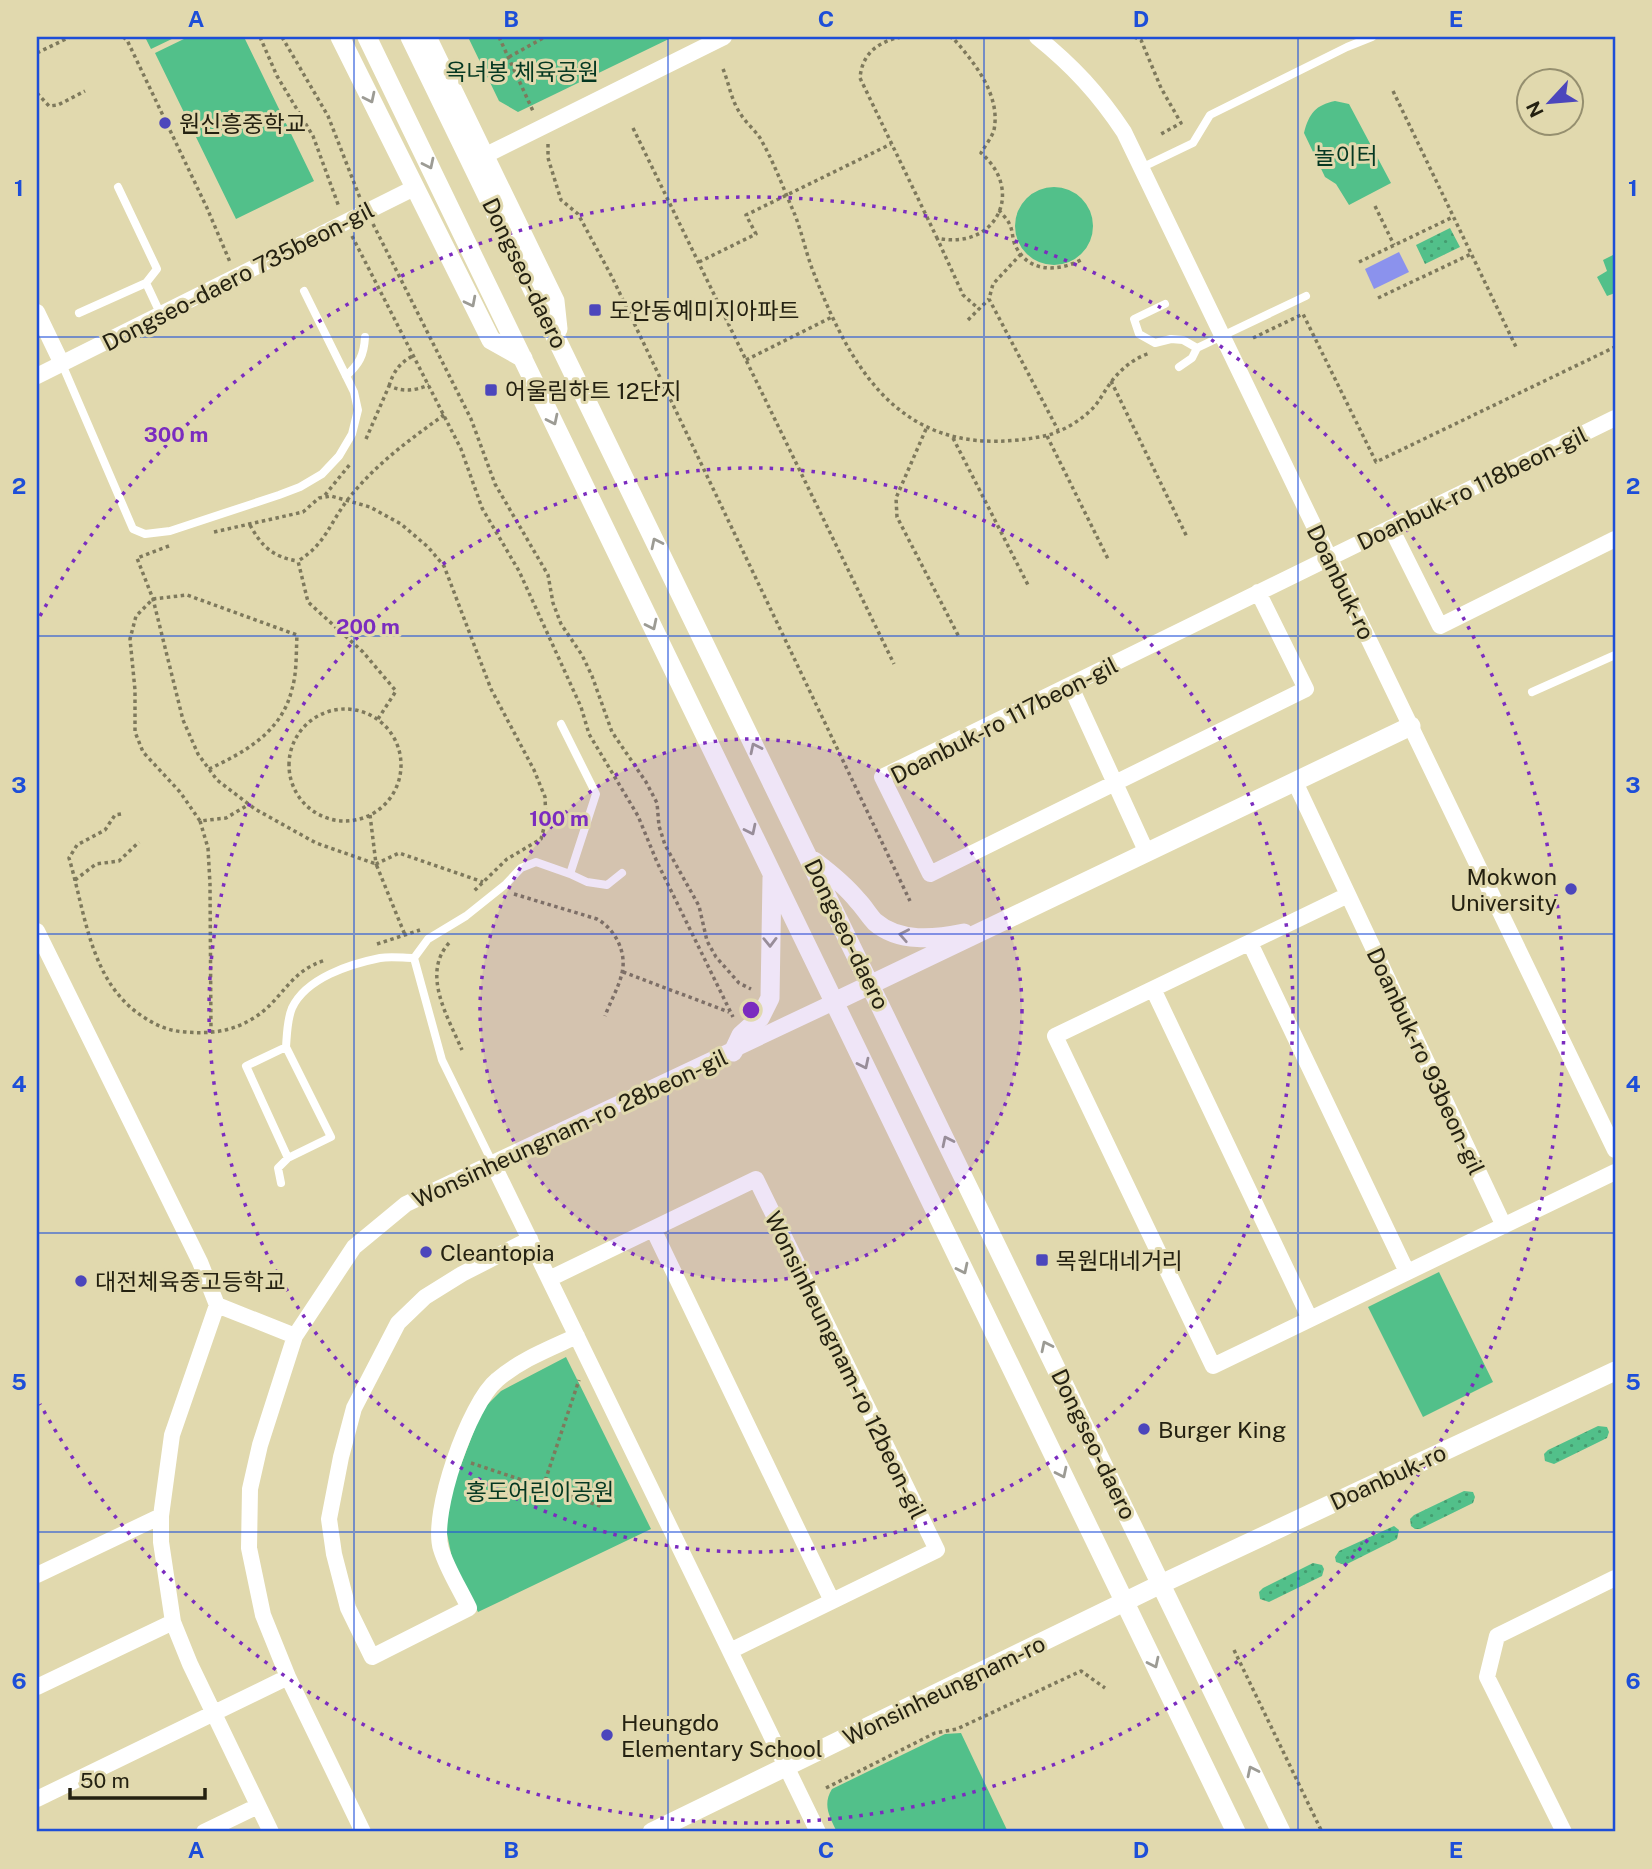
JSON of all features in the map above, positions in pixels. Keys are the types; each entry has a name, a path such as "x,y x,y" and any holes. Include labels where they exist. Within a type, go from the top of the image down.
{"street":[{"path":"340,37 491,340 523,358"},
{"name":"Dongseo-daero","path":"367,37 1236,1832"},
{"name":"Dongseo-daero","path":"410,37 1281,1832"},
{"path":"427,37 555,301 559,344"},
{"path":"484,156 724,37"},
{"name":"Doanbuk-ro","path":"1037,37 1063,58 1099,95 1143,167 1615,1150"},
{"name":"Dongseo-daero 735beon-gil","path":"37,376 414,188"},
{"path":"37,312 62,364"},
{"name":"Doanbuk-ro 118beon-gil","path":"1329,557 1615,418"},
{"path":"1391,527 1440,626 1615,539"},
{"name":"Doanbuk-ro 117beon-gil","path":"1258,592 1306,689 930,874 882,777 1329,557"},
{"path":"1070,685 1147,853"},
{"path":"834,1002 1411,726"},
{"name":"Doanbuk-ro 93beon-gil","path":"1295,782 1504,1226"},
{"path":"808,856 836,878 874,922 891,933 941,938 995,925"},
{"path":"737,1043 760,1018 769,998 772,874"},
{"path":"1348,895 1055,1036 1213,1366 1615,1172"},
{"path":"37,931 200,1262 217,1305 172,1435 161,1542 173,1622 190,1664 271,1832"},
{"path":"1250,943 1407,1272"},
{"path":"1153,989 1310,1319"},
{"name":"Wonsinheungnam-ro 28beon-gil","path":"363,1832 288,1677 262,1615 249,1548 250,1489 260,1445 295,1336 354,1247 406,1204 737,1043 834,1002"},
{"path":"493,1164 818,1832"},
{"name":"Wonsinheungnam-ro 12beon-gil","path":"549,1279 756,1179 937,1550 730,1651"},
{"path":"653,1229 832,1601"},
{"path":"530,1239 461,1274 425,1297 398,1323 354,1408 329,1519 334,1554 348,1608 372,1657 469,1608 440,1547 440,1511 446,1485 475,1406 494,1381 517,1364 577,1336"},
{"path":"217,1305 295,1336"},
{"name":"Doanbuk-ro","path":"1161,1584 1615,1371"},
{"path":"37,1575 162,1516"},
{"path":"1563,1832 1487,1677 1497,1636 1615,1578"},
{"name":"Wonsinheungnam-ro","path":"652,1832 1161,1584"},
{"path":"37,1687 173,1622"},
{"path":"37,1799 288,1677"},
{"path":"204,1832 258,1806"}],"lane":[{"path":"1143,167 1193,143 1210,115 1372,37"},
{"path":"79,313 146,283 157,270 118,187"},
{"path":"146,283 161,315"},
{"path":"62,364 133,529 145,534 170,531 300,487 322,474 339,456 352,435 358,411 354,392 304,291"},
{"path":"1179,367 1192,358 1197,348 1306,296"},
{"path":"1165,304 1133,319 1139,334 1155,342 1183,340 1197,348"},
{"path":"346,376 357,366 364,354 365,337"},
{"path":"1532,692 1615,655"},
{"path":"561,724 596,794 570,874"},
{"path":"414,958 428,939 466,916 506,884 521,868 536,862 587,882 607,885 622,873"},
{"path":"281,1183 278,1168 288,1158 331,1137 286,1046 292,1007 310,987 328,974 383,957 414,958"},
{"path":"414,958 442,1060 493,1164"},
{"path":"286,1046 246,1066 288,1158"}],"path":[{"path":"37,53 70,37"},
{"path":"123,37 127,40 207,208 236,277"},
{"path":"260,37 277,76 313,136 340,209"},
{"path":"282,37 328,116 367,212 471,419 495,484 548,575 553,603 561,624 582,655 592,676 612,732 657,803 659,826 665,845 699,906 707,941 716,957 739,983 769,998"},
{"path":"499,37 533,111"},
{"path":"509,57 545,37"},
{"path":"901,37 874,48 861,62 860,78 963,295 979,309"},
{"path":"937,238 952,242 970,239 988,228 999,210 1002,198 1000,178 981,153 994,131 995,103 977,68 953,38 949,37"},
{"path":"1134,37 1142,40 1161,88 1181,123 1161,134"},
{"path":"723,69 739,113 759,137 786,195 833,317 862,369 890,404 926,429 953,438 999,440 1047,436 1079,420 1095,406 1111,381 1136,358 1159,350"},
{"path":"37,93 49,106 58,105 85,91"},
{"path":"1393,91 1516,347"},
{"path":"634,128 894,664"},
{"path":"548,144 548,158 561,200 578,214 612,278 910,901"},
{"path":"699,262 756,234 746,215 891,144"},
{"path":"1375,206 1394,245"},
{"path":"999,210 1010,224 1013,243 1032,264 1053,270 1081,260"},
{"path":"1359,262 1453,216"},
{"path":"352,235 461,449 482,508 519,571 581,707 589,734 638,816 657,863 731,1013 737,1043"},
{"path":"968,320 989,299 993,284 1021,254"},
{"path":"1378,299 1471,254"},
{"path":"989,299 1058,430"},
{"path":"1253,338 1303,314 1376,462 1615,347"},
{"path":"746,359 833,317"},
{"path":"364,443 390,386 393,373 401,362 414,355"},
{"path":"1111,381 1187,537"},
{"path":"390,386 402,391 429,385"},
{"path":"250,525 260,542 273,554 298,561 310,554 326,537 347,500 375,468 444,414"},
{"path":"926,429 896,498 897,517 958,637"},
{"path":"1047,436 1108,559"},
{"path":"953,438 1028,585"},
{"path":"323,497 352,463"},
{"path":"206,534 303,512 319,498 331,496 370,507 401,524 428,547 444,566 491,689 534,770 545,797 546,820 541,839 507,859 468,897"},
{"path":"171,545 137,558 153,599 183,720 198,754 217,780 249,804 316,843 376,864 399,853 483,882"},
{"path":"298,561 307,602 363,652 396,691 378,719"},
{"path":"209,769 239,755 262,739 281,717 292,690 297,635 187,595 153,599 136,616 130,639 135,690 135,732 143,752 180,792 200,821 208,848 211,1033"},
{"path":"344,709 362,711 378,719 391,733 399,750 401,769 396,788 386,804 370,815 352,820 333,820 315,812 302,800 293,785 289,767 291,750 299,733 311,720 327,712 344,709"},
{"path":"200,821 226,818 249,804"},
{"path":"121,814 115,815 105,830 77,845 69,858 94,954 108,984 129,1008 156,1025 176,1032 211,1033 228,1030 253,1019 275,1002 294,976 329,959"},
{"path":"370,815 376,864 405,935"},
{"path":"75,880 96,864 119,861 139,842"},
{"path":"508,899 515,894 597,919 607,925 617,938 623,972 605,1016"},
{"path":"372,946 427,927"},
{"path":"451,941 441,952 436,964 437,983 462,1050"},
{"path":"623,972 731,1013"},
{"path":"543,1488 580,1378"},
{"path":"471,1463 603,1507"},
{"path":"1234,1650 1322,1832"},
{"path":"827,1788 935,1733 957,1729 1081,1671 1105,1688"}],"green space":[{"path":"145,37 176,37 151,49"},
{"path":"188,37 244,37 314,181 236,219 155,53"},
{"name":"옥녀봉 체육공원","path":"468,37 673,37 518,112 499,101"},
{"name":"놀이터","path":"1335,101 1349,104 1391,183 1349,205 1336,184 1325,177 1304,133 1314,111"},
{"path":"1054,187 1069,190 1081,199 1090,211 1093,226 1090,241 1081,253 1069,262 1054,265 1039,262 1027,253 1018,241 1015,226 1018,211 1027,199 1039,190"},
{"path":"1450,228 1460,247 1425,264 1416,245"},
{"path":"1615,254 1615,293 1607,296 1597,277 1607,271 1603,260"},
{"path":"1439,1272 1493,1382 1423,1417 1368,1307"},
{"name":"홍도어린이공원","path":"566,1357 651,1529 478,1612 452,1558 446,1529 449,1496 482,1410 501,1391"},
{"path":"1598,1426 1607,1427 1607,1438 1554,1464 1545,1461 1544,1454 1548,1450"},
{"path":"1464,1491 1473,1492 1473,1503 1420,1529 1411,1526 1410,1519 1414,1515"},
{"path":"1394,1526 1399,1530 1397,1539 1345,1565 1336,1562 1335,1557 1339,1551"},
{"path":"1313,1563 1322,1565 1322,1576 1269,1602 1260,1599 1259,1592 1263,1588"},
{"path":"961,1733 1008,1832 837,1832 827,1806 832,1789 945,1734"}],"water":[{"path":"1399,252 1409,272 1374,289 1365,269"}],"place":[{"name":"원신흥중학교","path":"165,123"},
{"name":"도안동예미지아파트","path":"595,310"},
{"name":"어울림하트 12단지","path":"491,390"},
{"name":"Mokwon University","path":"1571,889"},
{"name":"Cleantopia","path":"426,1252"},
{"name":"목원대네거리","path":"1042,1260"},
{"name":"대전체육중고등학교","path":"81,1281"},
{"name":"Burger King","path":"1144,1429"},
{"name":"Heungdo Elementary School","path":"607,1735"}]}
